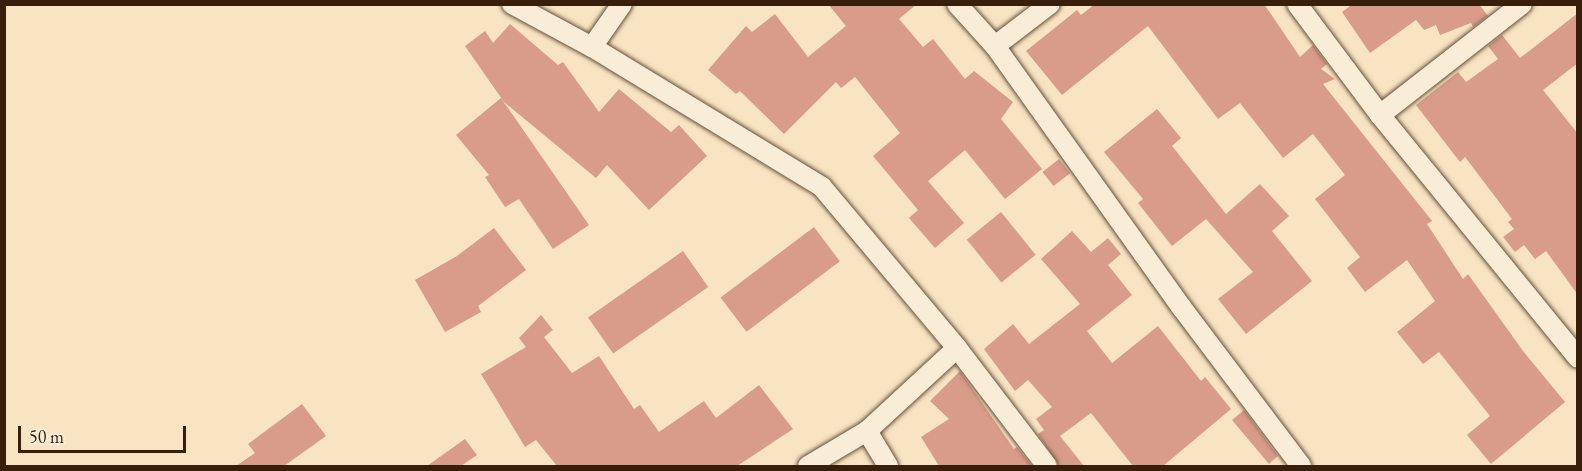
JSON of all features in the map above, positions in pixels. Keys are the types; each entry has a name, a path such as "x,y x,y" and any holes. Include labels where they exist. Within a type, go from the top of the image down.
{"street":[{"path":"512,4 592,47 822,187 957,348 1047,466"},
{"path":"592,47 622,4"},
{"path":"957,4 995,46 1182,308 1301,466"},
{"path":"995,46 1050,4"},
{"path":"1297,4 1380,115 1578,358"},
{"path":"1380,115 1522,4"},
{"path":"808,466 867,432 957,348"},
{"path":"867,432 888,466"}],"building":[{"path":"828,4 917,4 899,19 923,47 933,39 965,79 974,71 1013,102 1001,119 1042,169 1005,199 965,150 928,181 964,223 935,248 909,218 918,210 873,156 900,133 855,77 841,88 836,82 784,134 740,91 736,94 708,70 746,26 752,32 775,14 808,57 846,26"},
{"path":"1095,4 1264,4 1300,57 1313,45 1327,64 1321,69 1335,79 1323,84 1432,221 1427,224 1463,279 1468,274 1523,351 1565,402 1491,464 1467,435 1490,416 1439,352 1423,364 1397,332 1435,301 1407,260 1365,292 1347,268 1360,257 1315,199 1345,175 1313,134 1283,158 1240,103 1218,119 1148,26 1062,95 1026,51 1077,10 1081,15"},
{"path":"1353,4 1479,4 1488,16 1473,27 1471,23 1440,35 1436,25 1424,30 1416,20 1370,53 1342,12"},
{"path":"1578,13 1578,63 1543,90 1578,134 1578,295 1546,251 1535,259 1524,245 1515,252 1503,237 1514,229 1508,222 1512,219 1465,157 1460,162 1416,105 1458,72 1466,82 1498,59 1488,46 1502,35 1520,58"},
{"path":"510,24 558,65 563,62 599,112 619,89 671,132 679,125 707,156 649,210 607,165 596,178 504,102 465,46 485,31 493,43"},
{"path":"501,98 589,225 553,249 519,199 505,207 485,177 489,175 456,135"},
{"path":"1157,109 1181,138 1172,146 1226,214 1260,184 1289,216 1272,231 1312,281 1246,334 1218,299 1253,272 1206,219 1172,246 1138,203 1143,199 1104,152"},
{"path":"1059,159 1070,173 1054,186 1042,172"},
{"path":"1001,212 1036,255 1001,282 967,240"},
{"path":"814,227 840,261 746,332 721,297"},
{"path":"494,228 526,270 478,306 481,312 445,332 415,280 457,256"},
{"path":"1072,231 1091,252 1108,238 1121,254 1108,265 1132,295 1087,331 1112,363 1158,326 1201,381 1205,377 1231,409 1163,466 1133,466 1091,413 1060,436 1084,466 1059,466 1038,434 1044,430 1036,419 1052,407 1028,380 1015,391 984,349 1013,324 1029,344 1080,304 1041,259"},
{"path":"683,251 708,287 613,354 588,318"},
{"path":"541,315 553,330 544,337 572,373 599,356 634,409 640,405 659,432 704,401 716,418 759,385 793,429 737,466 557,466 536,440 525,447 481,374 526,347 519,338"},
{"path":"960,371 1014,449 1017,447 1032,466 939,466 921,437 949,419 930,401"},
{"path":"302,404 326,436 284,466 236,466 255,453 248,444"},
{"path":"1244,410 1278,456 1269,464 1232,420"},
{"path":"465,439 477,455 461,466 427,466"}]}
